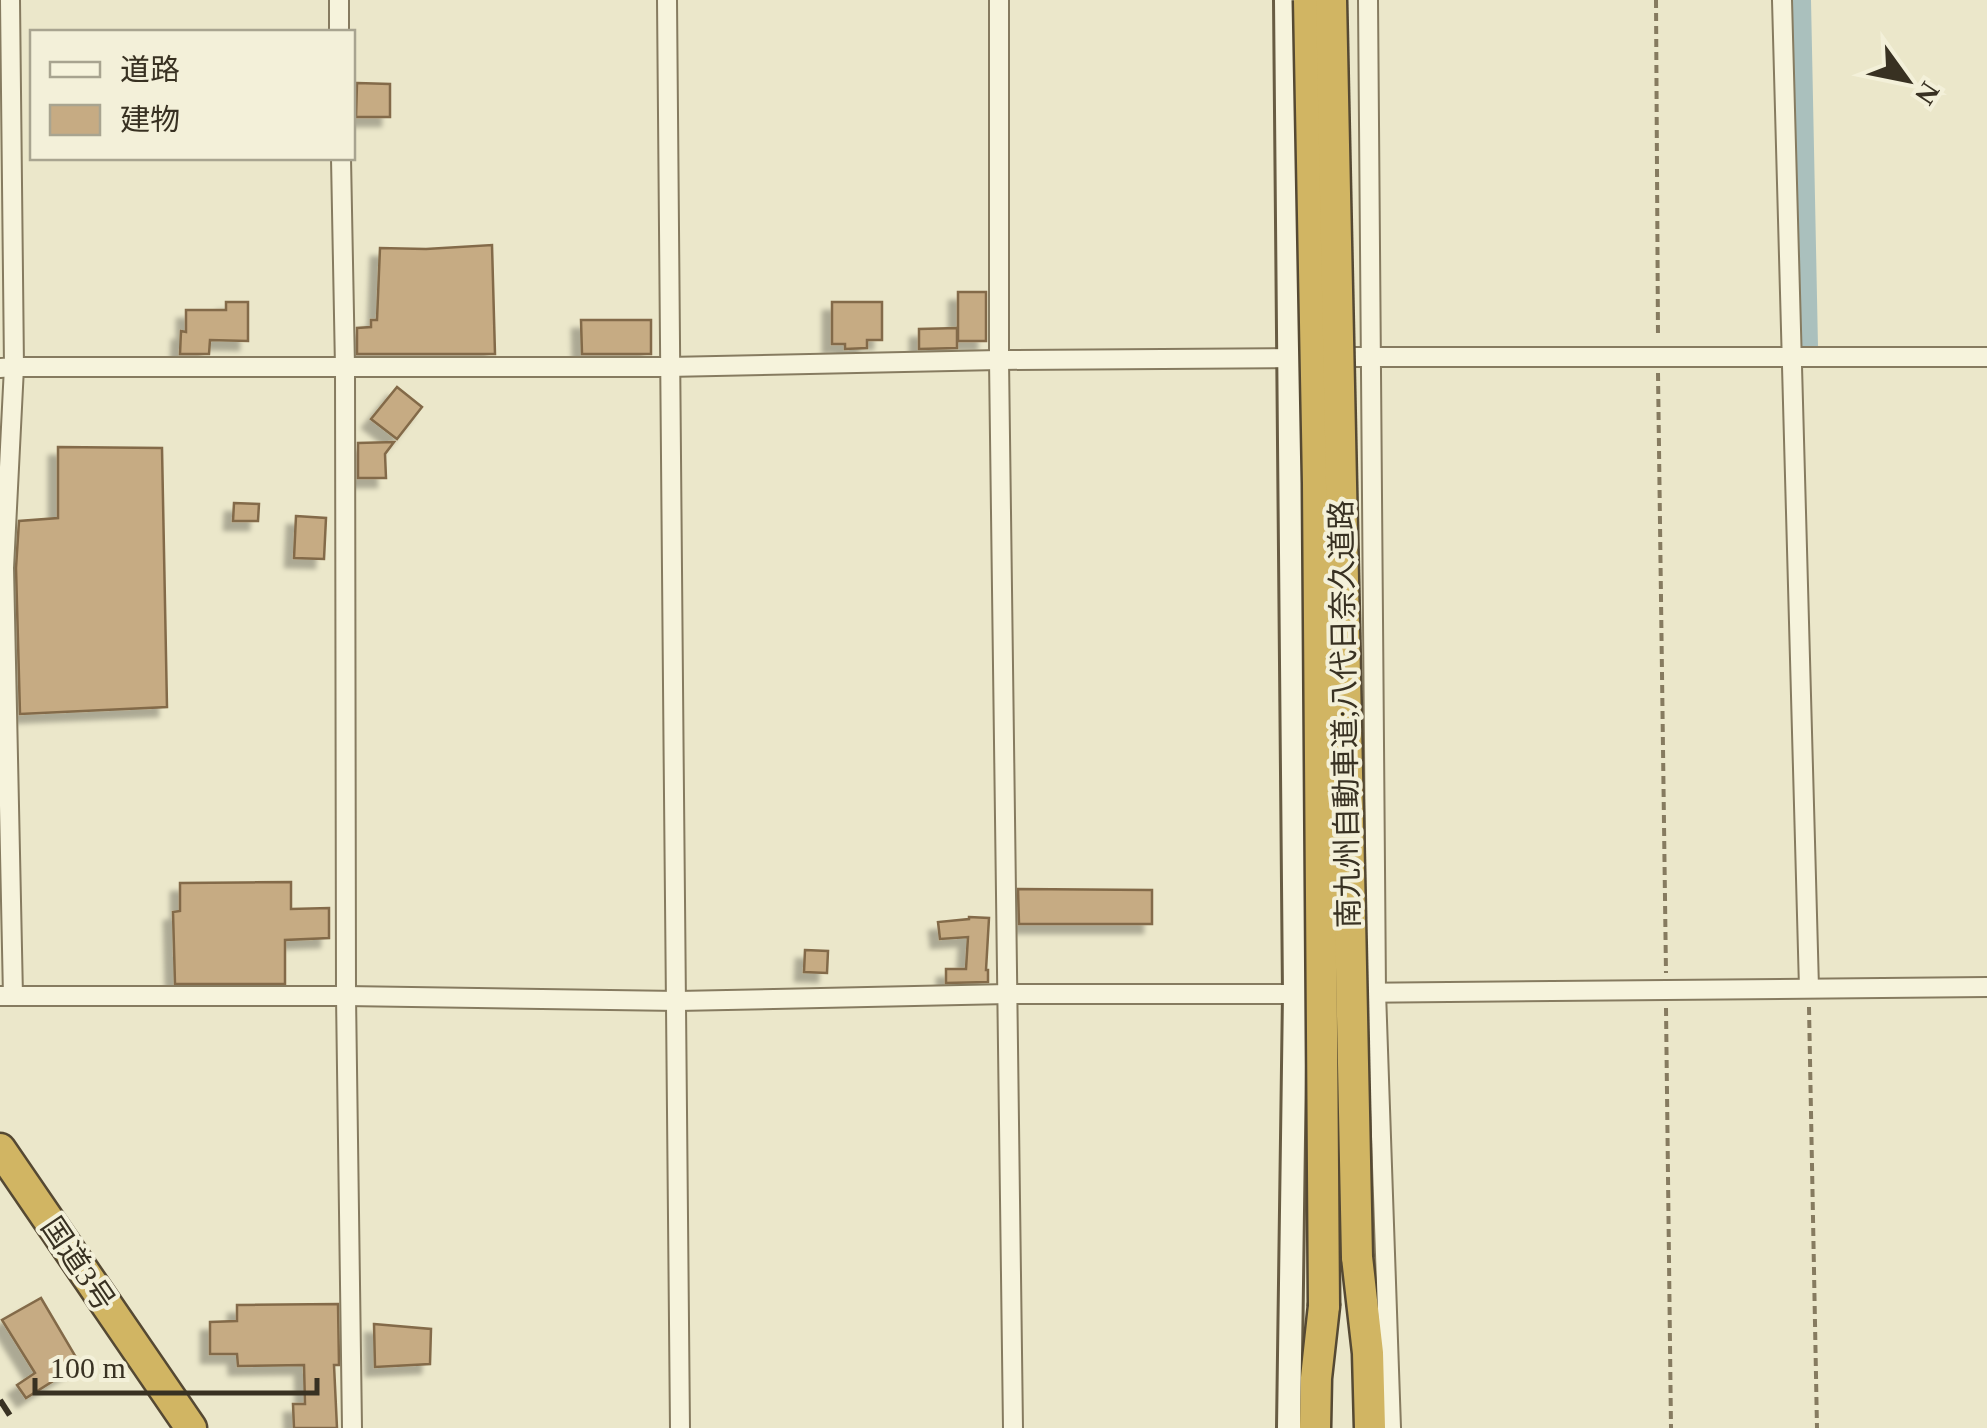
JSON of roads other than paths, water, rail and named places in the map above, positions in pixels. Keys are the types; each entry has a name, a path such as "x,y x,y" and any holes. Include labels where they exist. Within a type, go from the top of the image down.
{"highway":[{"name":"南九州自動車道;八代日奈久道路","path":"1309,0 1318,483 1325,1428"},
{"name":"南九州自動車道;八代日奈久道路","path":"1331,0 1356,1428"},
{"name":"国道3号","path":"0,1149 191,1428"},
{"path":"1356,1257 1368,1352 1370,1428"},
{"path":"1315,1428 1324,1306"}],"street":[{"path":"10,0 4,568 6,996 678,1000 1987,987"},
{"path":"339,0 339,30"},
{"path":"667,0 680,1428"},
{"path":"999,0 999,360 1014,1428"},
{"path":"1286,0 1294,994 1289,1428"},
{"path":"1368,0 1376,992 1391,1428"},
{"path":"1782,0 1790,358 1818,988"},
{"path":"341,160 352,1428"},
{"path":"7,367 668,367 1371,357 1987,358"}],"waterway":[{"path":"1801,0 1808,347"}],"railway":[{"path":"0,1400 18,1428"}]}
